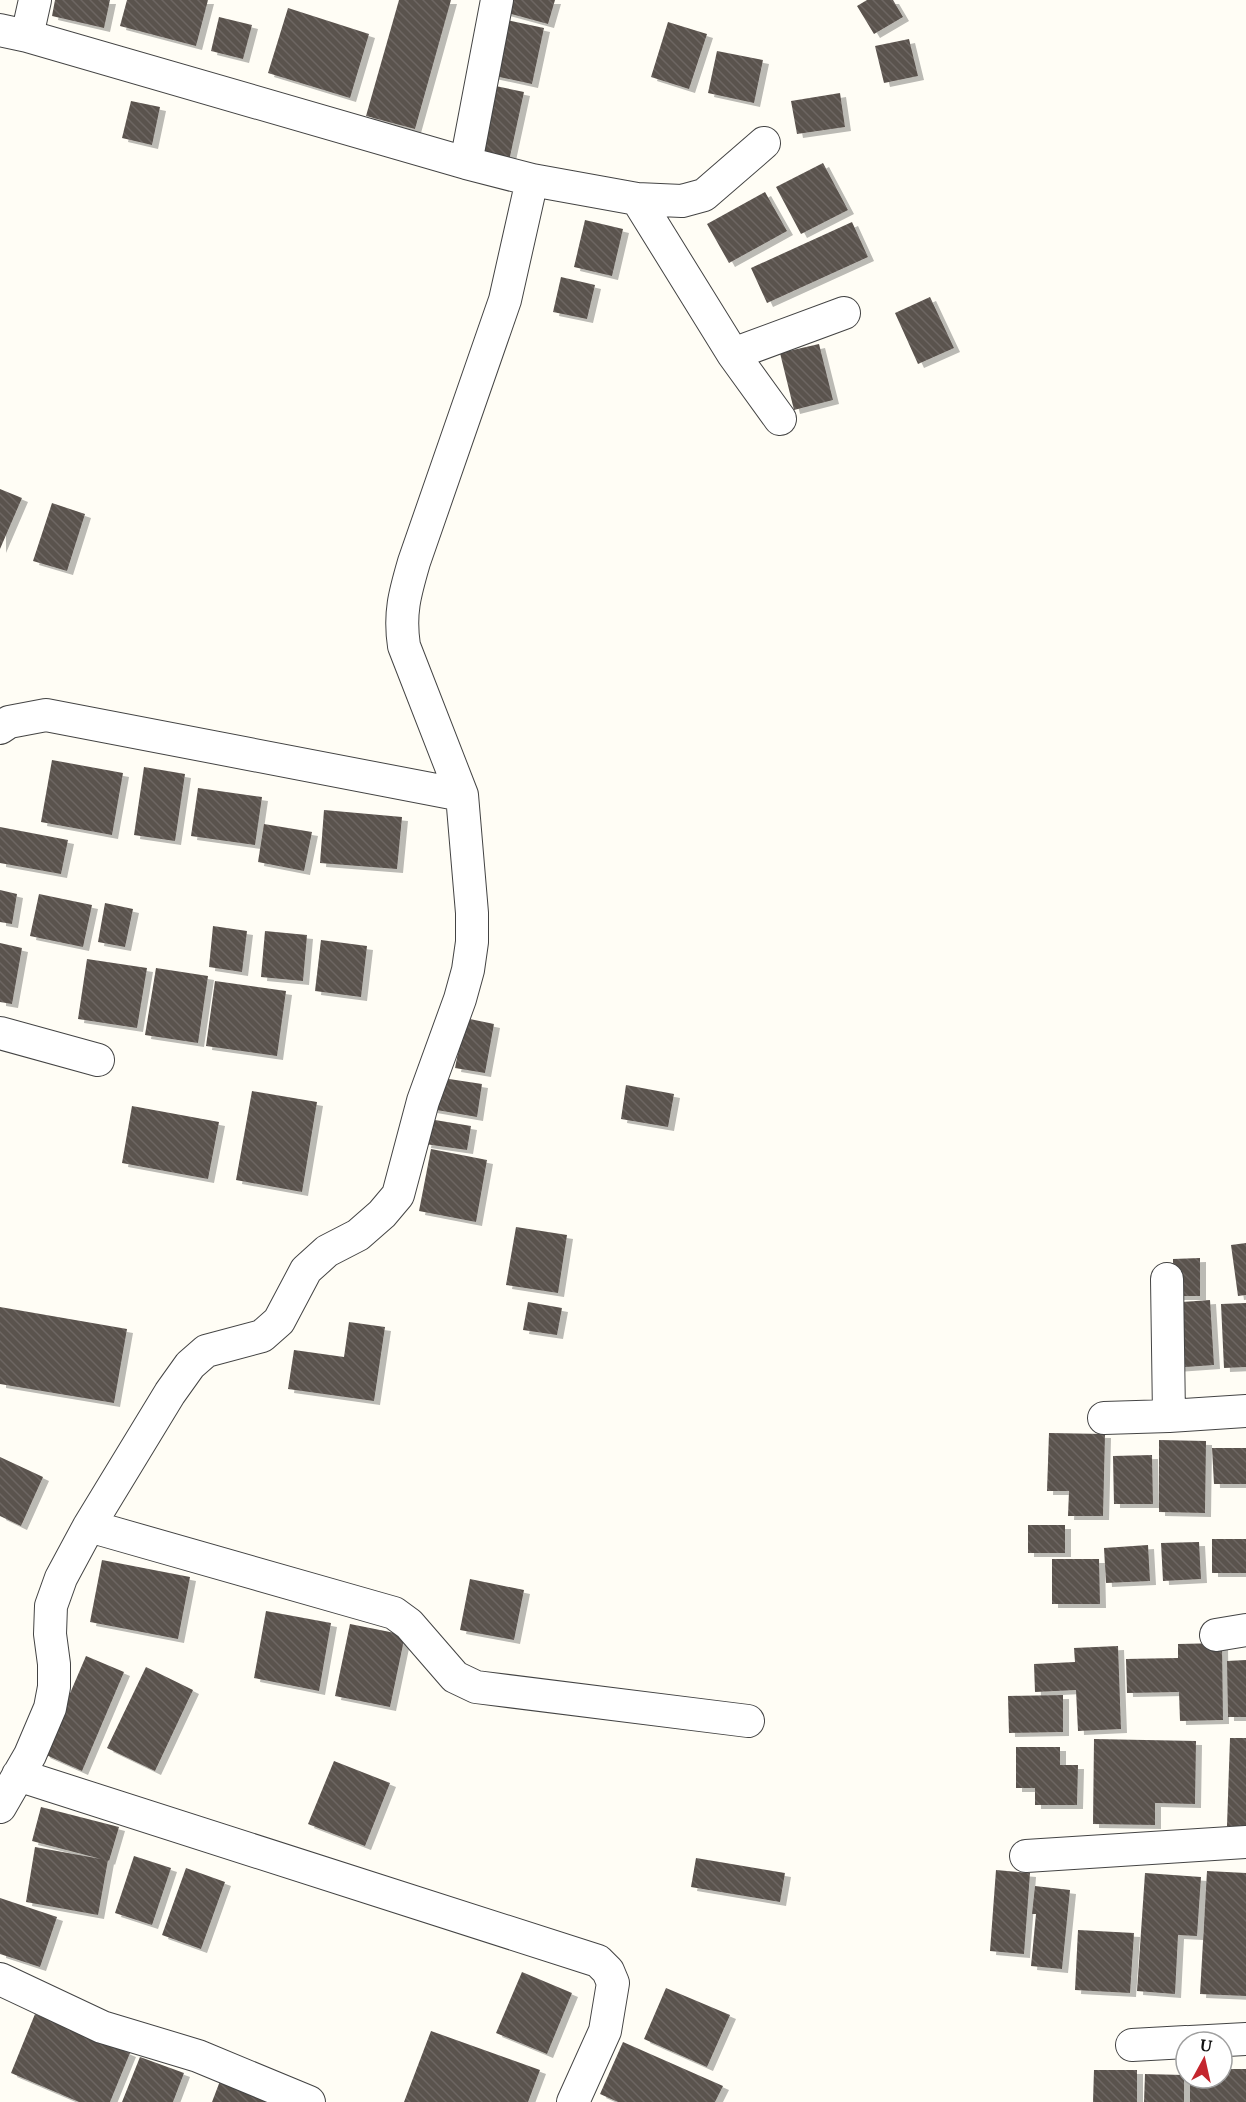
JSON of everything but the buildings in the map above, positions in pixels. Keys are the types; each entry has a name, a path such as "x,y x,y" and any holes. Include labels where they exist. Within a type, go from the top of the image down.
{"street":[{"path":"35,0 13,33 532,180 637,199 682,201 704,195 764,143"},
{"path":"466,163 497,0"},
{"path":"0,1807 30,1755 50,1708 54,1664 50,1634 51,1606 61,1578 89,1526 170,1393 190,1365 206,1351 262,1336 279,1321 306,1270 327,1251 358,1235 382,1214 398,1195 423,1101 460,999 468,970 472,942 472,913 462,795 404,646 400,624 403,601 414,562 505,300 532,180"},
{"path":"637,199 733,354 780,419"},
{"path":"733,354 844,313"},
{"path":"0,728 9,722 46,715 462,795"},
{"path":"0,1033 98,1060"},
{"path":"1167,1279 1169,1416"},
{"path":"1104,1418 1246,1411"},
{"path":"89,1526 394,1613 409,1624 455,1677 476,1687 748,1721"},
{"path":"18,1775 598,1961 608,1971 613,1983 605,2031 573,2102"},
{"path":"1026,1856 1246,1842"},
{"path":"0,1979 102,2027 198,2056 309,2102"},
{"path":"1132,2045 1174,2043"}]}
